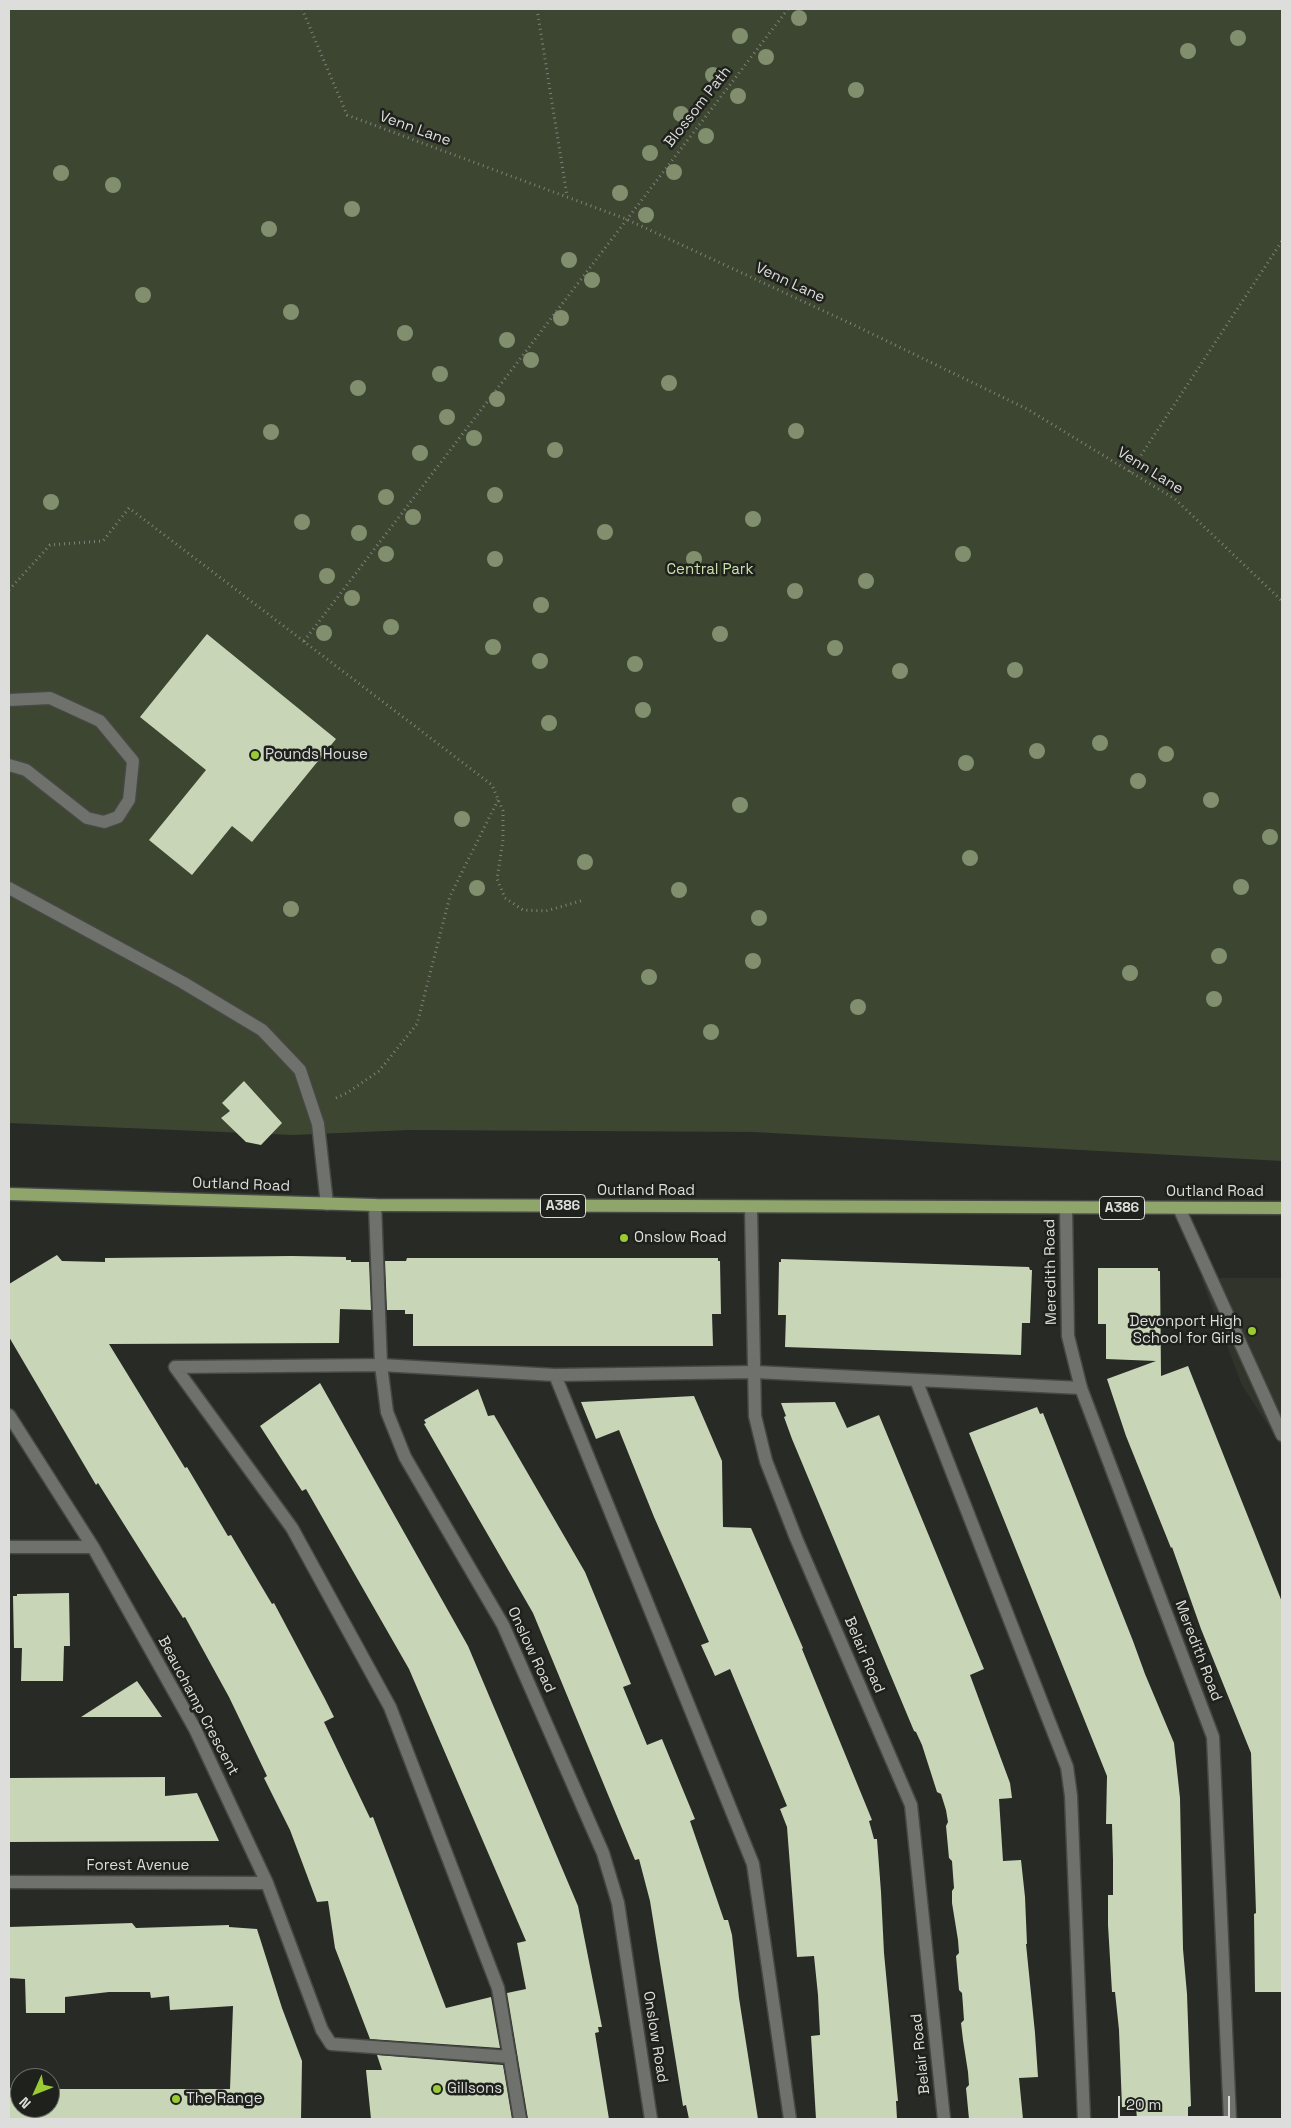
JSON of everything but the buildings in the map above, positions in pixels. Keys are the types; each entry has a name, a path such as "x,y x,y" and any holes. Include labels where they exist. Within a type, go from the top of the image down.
{"main road":[{"name":"Outland Road","path":"9,1194 375,1205 752,1208 1282,1208"}],"street":[{"path":"9,700 50,698 100,721 133,761 129,800 118,817 104,822 87,818 26,770 9,765"},
{"path":"9,888 182,982 262,1030 300,1070 318,1124 327,1204"},
{"name":"Onslow Road","path":"375,1205 381,1364 387,1412 405,1458 503,1625 603,1853 618,1903 651,2119"},
{"name":"Belair Road","path":"752,1208 755,1416 766,1461 796,1538 911,1804 944,2119"},
{"name":"Meredith Road","path":"1066,1208 1068,1336 1081,1388 1213,1737 1230,2119"},
{"path":"1179,1208 1282,1435"},
{"path":"520,2119 498,1988 390,1706 292,1528 175,1367 381,1364 555,1375 755,1372 1081,1388"},
{"path":"555,1375 753,1864 790,2119"},
{"path":"916,1380 1067,1767 1071,1796 1084,2119"},
{"name":"Beauchamp Crescent","path":"9,1415 93,1547 195,1729 267,1883 322,2030 331,2044 510,2056"},
{"path":"9,1546 93,1547"},
{"name":"Forest Avenue","path":"9,1882 267,1883"}],"path":[{"name":"Venn Lane","path":"302,9 347,116 626,219 856,326 1027,409 1175,499 1282,601"},
{"path":"537,9 567,197"},
{"name":"Blossom Path","path":"304,641 788,9"},
{"path":"1130,472 1282,241"},
{"path":"9,590 50,545 103,541 129,508 492,785 503,811 503,840 496,879 506,898 523,910 546,911 584,900"},
{"path":"313,1109 347,1093 379,1071 418,1024 450,896 498,800"}],"shaded area":[{"name":"Devonport High School for Girls","path":"1201,1278 1282,1278 1282,1447 1242,1385"}],"green space":[{"name":"Central Park","path":"9,9 1282,9 1282,1161 753,1132 410,1130 293,1135 9,1123"}],"place":[{"name":"Pounds House","path":"255,755"},
{"name":"Onslow Road","path":"624,1238"},
{"name":"Devonport High School for Girls","path":"1252,1331"},
{"name":"Gillsons","path":"437,2089"},
{"name":"The Range","path":"176,2099"}]}
